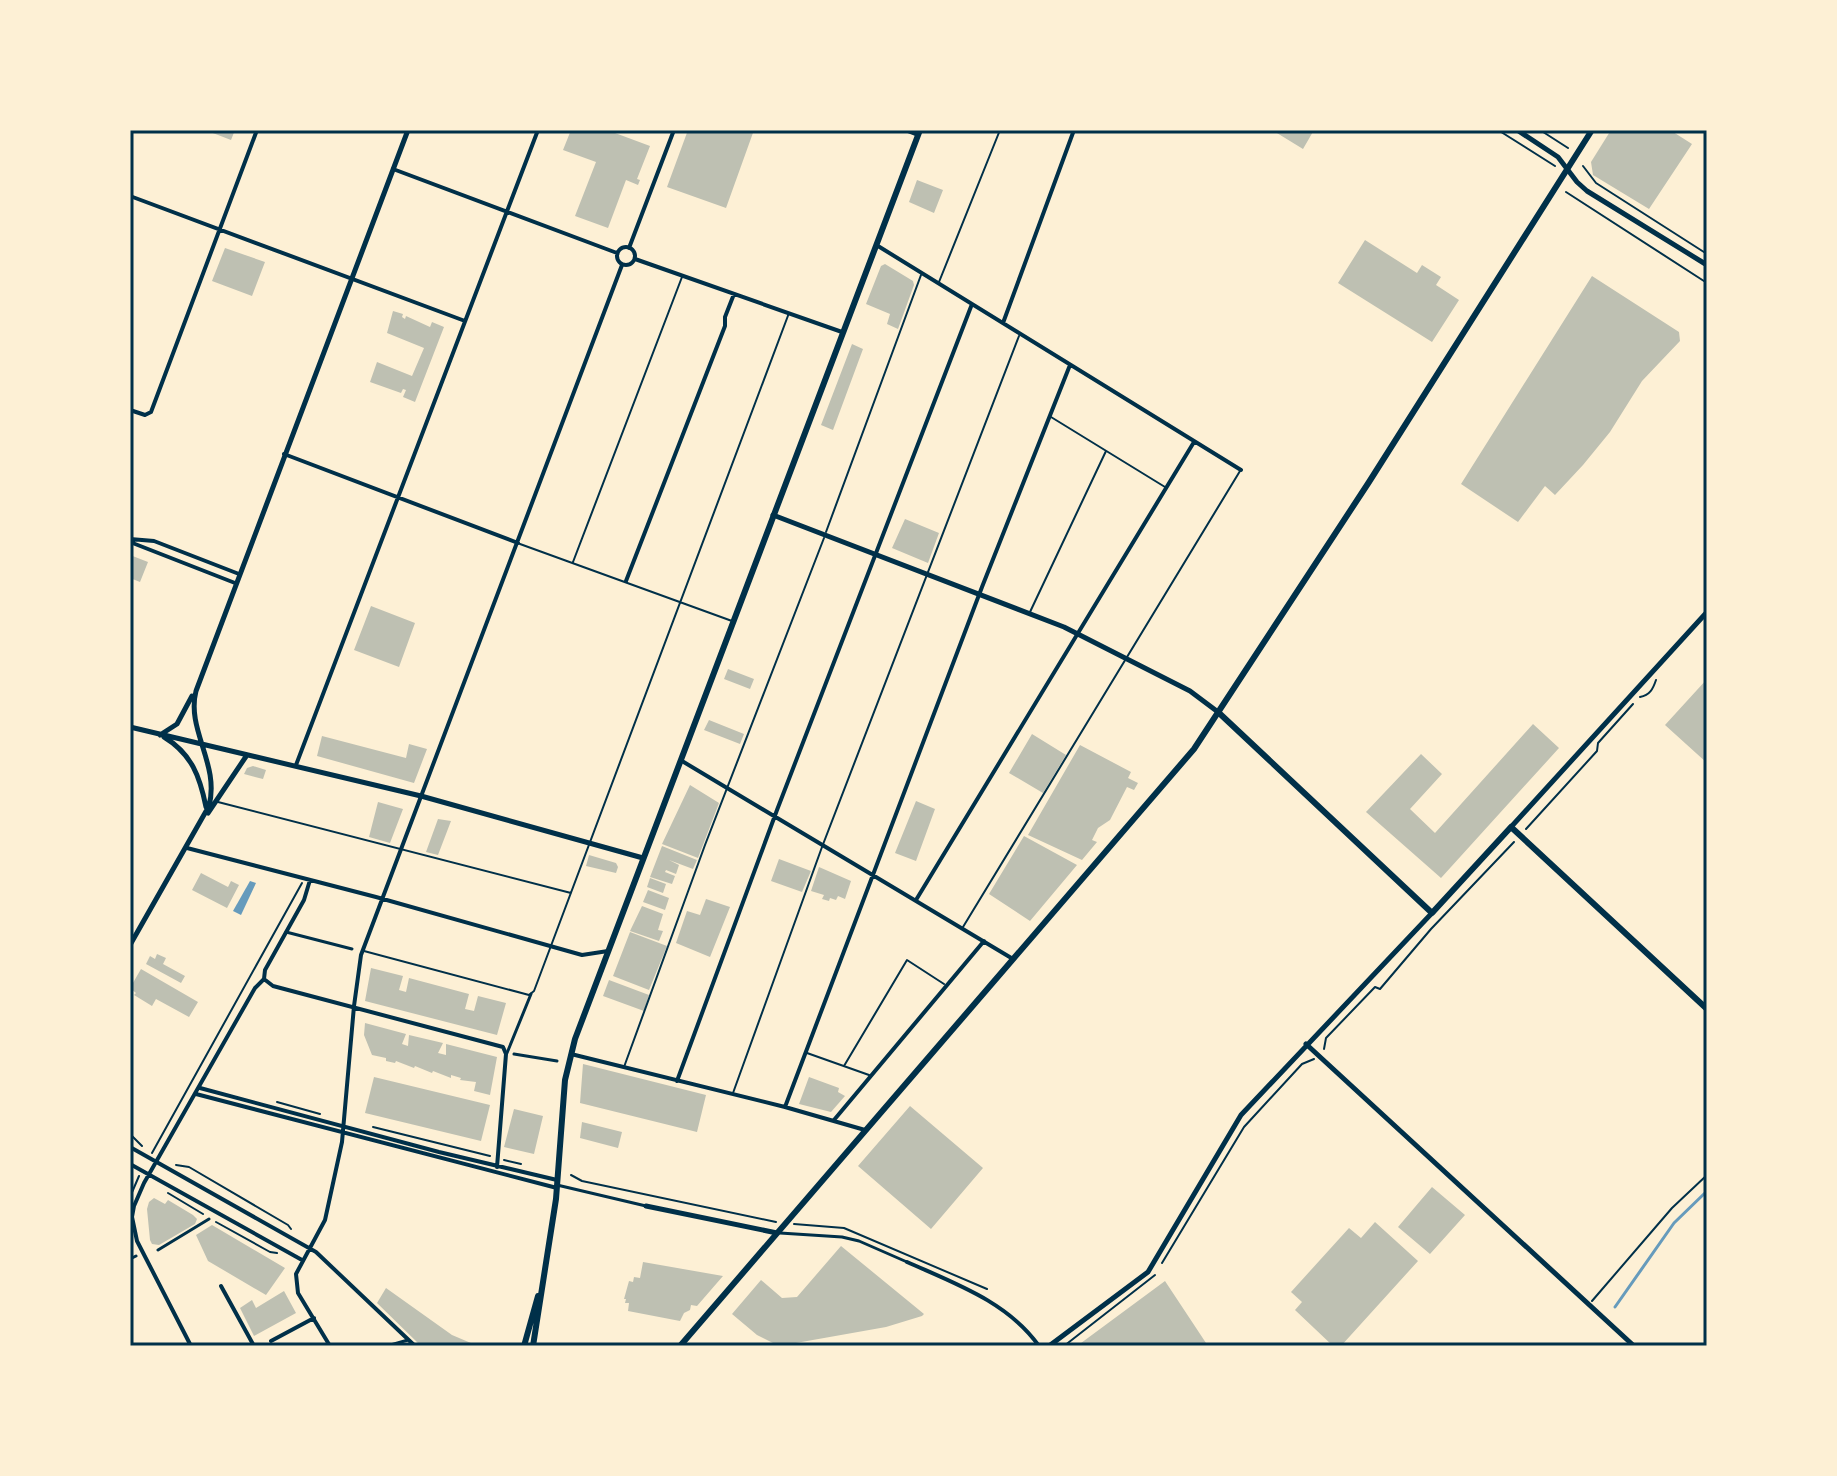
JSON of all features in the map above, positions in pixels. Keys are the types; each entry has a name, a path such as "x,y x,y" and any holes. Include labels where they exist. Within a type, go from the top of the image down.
{"main road":[{"path":"680,1346 1189,755 1369,482 1592,130"},
{"path":"533,1346 557,1184 565,1080 571,1054 919,132"},
{"path":"1218,712 1432,913 1511,827 1707,1009"},
{"path":"524,1346 541,1289"}],"street":[{"path":"130,410 145,415 151,412 257,130"},
{"path":"160,735 177,724 198,684 408,130"},
{"path":"296,765 538,130"},
{"path":"629,248 674,130"},
{"path":"905,130 919,132"},
{"path":"1003,323 1074,130"},
{"path":"1517,130 1558,157 1587,191 1707,265"},
{"path":"393,169 617,253"},
{"path":"130,196 465,321"},
{"path":"875,244 1241,470"},
{"path":"622,248 634,251 635,259 630,265 622,265 617,253 622,248"},
{"path":"635,259 842,332"},
{"path":"330,1346 298,1293 295,1282 302,1260 325,1220 343,1133 354,1006 363,951 622,265"},
{"path":"626,581 725,326 725,317 734,294"},
{"path":"677,1081 972,304"},
{"path":"785,1107 979,595 1070,365"},
{"path":"916,900 1194,442"},
{"path":"284,454 518,543"},
{"path":"773,515 1030,612 1128,658 1190,691 1218,712"},
{"path":"130,540 154,541 239,574"},
{"path":"130,540 235,583"},
{"path":"183,552 194,568"},
{"path":"1511,827 1707,612"},
{"path":"130,945 201,823 212,793 212,778 193,711 198,684"},
{"path":"130,727 421,796 643,858"},
{"path":"160,735 182,751 194,766 200,778 207,811"},
{"path":"201,823 248,754"},
{"path":"680,759 1013,959"},
{"path":"187,848 382,898 582,955 608,951"},
{"path":"191,1346 137,1241 133,1228 134,1206 149,1174 255,988 264,979 265,970 305,898 307,879"},
{"path":"1049,1346 1148,1272 1241,1115 1432,913"},
{"path":"285,932 352,949"},
{"path":"834,1120 985,940"},
{"path":"264,979 271,985 497,1045 504,1048 506,1054"},
{"path":"497,1167 506,1054 531,994"},
{"path":"1306,1044 1634,1346"},
{"path":"514,1054 557,1061"},
{"path":"571,1054 865,1130"},
{"path":"200,1088 557,1184"},
{"path":"196,1094 646,1206 777,1233 859,1241 983,1296 1027,1330 1039,1346"},
{"path":"130,1147 309,1248 415,1346"},
{"path":"130,1164 302,1260"},
{"path":"158,1250 209,1219"},
{"path":"130,1259 136,1256"},
{"path":"221,1286 254,1346"},
{"path":"271,1341 314,1318"},
{"path":"387,1346 408,1340"}],"lane":[{"path":"939,284 1000,130"},
{"path":"623,1068 922,273"},
{"path":"573,562 682,276"},
{"path":"363,951 531,994 789,313"},
{"path":"732,1094 822,847 1020,334"},
{"path":"1050,417 1166,487"},
{"path":"1030,612 1106,451"},
{"path":"963,928 1241,470"},
{"path":"518,543 733,621"},
{"path":"217,801 571,893"},
{"path":"844,1066 907,960 948,986"},
{"path":"805,1052 870,1075"}],"path":[{"path":"1498,130 1556,166"},
{"path":"1540,130 1568,148"},
{"path":"1583,166 1596,183 1707,254"},
{"path":"1566,192 1707,283"},
{"path":"1534,821 1597,751 1598,743 1639,698 1647,696 1658,676"},
{"path":"1375,987 1380,989 1431,929 1509,848"},
{"path":"159,1140 307,879"},
{"path":"365,1126 528,1167"},
{"path":"130,1134 159,1156 179,1166 189,1167 288,1225 293,1232"},
{"path":"571,1175 582,1181 785,1223"},
{"path":"1590,1304 1672,1208 1707,1175"},
{"path":"130,1197 137,1181"},
{"path":"164,1189 170,1196 270,1252 282,1254"}],"water":[{"path":"250,881 256,883 241,915 233,911"}],"building":[{"path":"205,130 235,130 231,140"},
{"path":"571,130 607,130 650,146 637,179 640,180 638,185 626,180 608,228 575,216 596,162 563,150"},
{"path":"688,130 754,130 726,208 667,187"},
{"path":"1272,130 1314,130 1303,149"},
{"path":"1611,130 1670,130 1692,144 1649,209 1593,175 1591,162"},
{"path":"917,180 943,190 934,213 909,202"},
{"path":"1365,240 1417,273 1422,265 1441,277 1436,285 1459,300 1432,342 1338,283"},
{"path":"225,248 265,262 252,296 212,281"},
{"path":"885,264 913,281 914,285 898,329 887,324 890,314 866,304 881,266"},
{"path":"1592,276 1679,332 1680,341 1642,381 1610,432 1583,465 1555,495 1545,486 1518,522 1461,484"},
{"path":"393,311 403,314 405,319 406,316 430,327 432,322 444,327 415,402 403,397 406,390 403,389 401,393 370,382 377,362 412,376 424,348 387,333"},
{"path":"852,344 863,349 833,430 821,425"},
{"path":"905,519 939,533 928,563 892,548"},
{"path":"130,555 148,562 140,582 130,578"},
{"path":"371,606 415,623 399,667 354,650"},
{"path":"728,669 754,679 750,689 724,679"},
{"path":"1707,679 1707,763 1665,725"},
{"path":"709,720 744,734 740,744 704,730"},
{"path":"1533,724 1559,748 1441,878 1366,812 1421,754 1442,774 1410,809 1435,833"},
{"path":"1032,734 1066,755 1043,793 1009,773"},
{"path":"322,736 406,758 409,744 427,749 414,783 317,756"},
{"path":"1080,745 1131,772 1128,778 1138,783 1134,790 1127,787 1110,820 1098,828 1092,840 1097,842 1082,860 1028,835"},
{"path":"253,766 266,770 263,779 244,774 247,768"},
{"path":"690,785 719,803 698,858 662,844"},
{"path":"916,801 935,809 916,861 895,853"},
{"path":"378,802 403,809 390,843 369,837"},
{"path":"438,819 451,821 438,855 426,852"},
{"path":"1024,836 1077,865 1030,921 989,894"},
{"path":"662,846 697,860 693,869 669,860 679,865 676,874 665,872 675,876 672,884 650,877"},
{"path":"589,855 616,863 616,873 586,866"},
{"path":"779,859 811,871 802,892 771,881"},
{"path":"819,867 851,881 845,899 838,896 836,900 830,898 829,901 822,899 824,895 811,891"},
{"path":"201,873 228,887 231,881 239,885 227,908 192,890"},
{"path":"650,878 666,884 663,893 647,887"},
{"path":"648,890 669,898 665,910 643,902"},
{"path":"706,899 730,907 710,957 676,943 687,911 700,915"},
{"path":"642,906 663,914 658,930 663,931 659,941 630,931"},
{"path":"630,932 667,946 649,990 613,976"},
{"path":"157,954 166,958 163,964 185,976 181,983 146,964 150,956 155,959"},
{"path":"371,968 403,976 399,990 406,992 409,978 469,994 465,1009 474,1011 478,996 506,1003 497,1035 365,1001"},
{"path":"141,969 198,1002 189,1017 156,999 152,1006 134,995 136,993 130,988"},
{"path":"609,980 649,995 644,1011 603,996"},
{"path":"365,1023 406,1034 402,1044 408,1046 409,1035 443,1043 438,1053 446,1055 446,1044 497,1057 490,1095 474,1091 476,1082 451,1075 451,1078 372,1055 364,1035"},
{"path":"583,1064 706,1095 697,1132 580,1103"},
{"path":"374,1077 490,1105 481,1141 365,1113"},
{"path":"809,1077 839,1088 838,1092 845,1096 831,1112 799,1104"},
{"path":"910,1106 983,1168 931,1229 858,1166"},
{"path":"514,1109 543,1116 534,1154 504,1147"},
{"path":"582,1122 622,1132 618,1148 580,1138"},
{"path":"1432,1187 1465,1215 1430,1254 1398,1227"},
{"path":"154,1198 165,1204 168,1200 193,1215 197,1219 195,1224 159,1245 152,1244 147,1209"},
{"path":"1375,1222 1418,1261 1341,1346 1333,1346 1295,1310 1302,1302 1291,1292 1349,1228 1361,1238"},
{"path":"212,1225 285,1268 266,1295 208,1261 196,1235"},
{"path":"841,1246 924,1314 886,1327 779,1346 757,1335 732,1314 761,1280 782,1298 797,1297"},
{"path":"643,1262 723,1276 697,1306 691,1305 680,1321 628,1311 629,1303 625,1303 624,1299 629,1281 633,1282 634,1277 640,1278"},
{"path":"1165,1281 1208,1346 1077,1346"},
{"path":"386,1288 452,1335 478,1346 421,1346 377,1303"},
{"path":"284,1291 296,1313 254,1336 240,1308 252,1300 256,1308"}],"waterway":[{"path":"1615,1307 1674,1223 1707,1191"}]}
